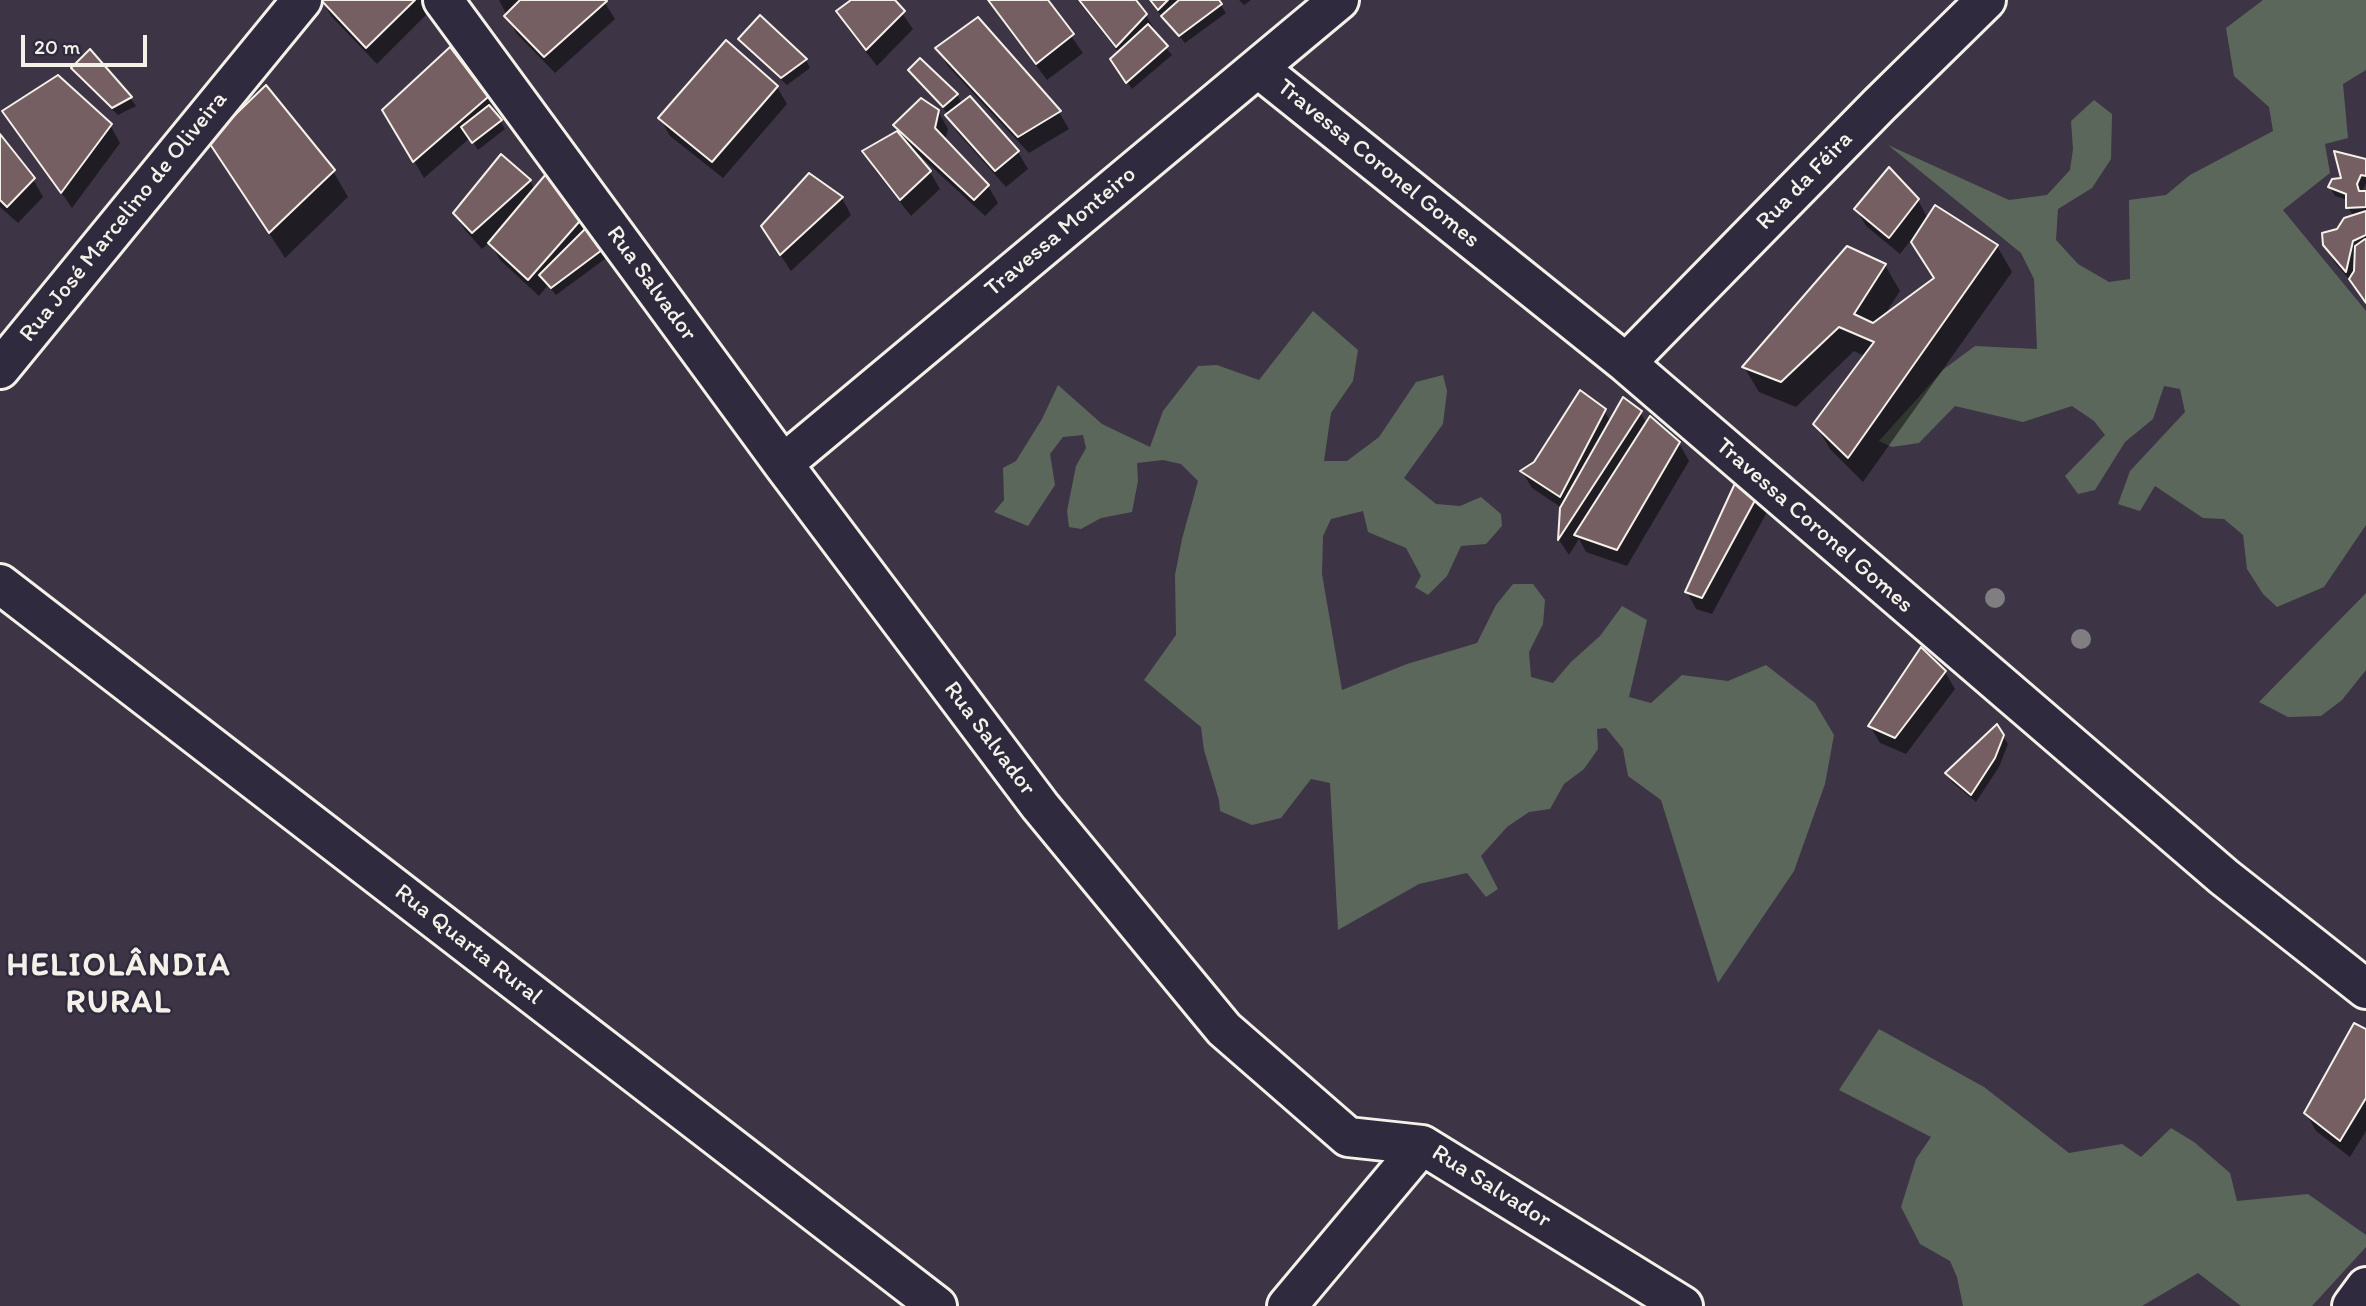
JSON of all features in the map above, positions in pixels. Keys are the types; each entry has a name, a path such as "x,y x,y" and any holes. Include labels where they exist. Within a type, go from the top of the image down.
{"street":[{"name":"Rua José Marcelino de Oliveira","path":"0,369 302,0"},
{"name":"Rua Salvador","path":"443,0 783,464 1040,806 1224,1029 1348,1137 1422,1145 1683,1306"},
{"name":"Travessa Monteiro","path":"783,464 1339,0"},
{"name":"Rua da Féira","path":"1626,363 1986,0"},
{"name":"Travessa Coronel Gomes","path":"1258,68 1626,363 2224,877 2366,989"},
{"name":"Rua Quarta Rural","path":"0,583 937,1306"},
{"path":"1287,1306 1422,1145"},
{"path":"2352,1306 2366,1287"}],"green space":[{"path":"2263,0 2366,0 2366,70 2343,84 2348,138 2325,144 2330,173 2283,210 2366,311 2366,525 2324,587 2277,607 2263,594 2247,569 2243,535 2224,519 2203,518 2155,486 2140,511 2118,504 2130,471 2185,412 2180,389 2164,386 2153,419 2125,442 2095,490 2078,494 2065,476 2105,435 2094,421 2072,406 2023,422 1955,406 1919,443 1892,447 1879,441 1944,369 1975,346 2037,349 2034,279 2021,253 1888,145 2009,200 2047,195 2070,170 2073,149 2071,121 2094,100 2112,114 2111,159 2092,188 2058,209 2056,240 2078,264 2109,282 2130,279 2129,200 2166,195 2190,175 2273,131 2269,107 2234,76 2226,28"},
{"path":"1313,311 1358,350 1353,381 1331,413 1324,461 1347,461 1379,437 1416,382 1443,375 1447,391 1443,424 1404,478 1436,504 1460,506 1481,497 1501,514 1502,526 1486,544 1461,546 1447,576 1428,595 1415,587 1421,576 1406,548 1368,532 1363,511 1331,519 1323,536 1322,574 1342,690 1407,664 1477,643 1496,605 1513,584 1533,584 1545,600 1543,624 1529,652 1531,677 1553,683 1571,662 1600,636 1622,606 1647,620 1629,697 1651,703 1682,675 1728,681 1766,665 1815,703 1834,735 1825,784 1794,871 1718,983 1661,800 1628,776 1623,749 1606,728 1597,729 1598,749 1584,769 1564,784 1550,809 1529,812 1507,827 1481,856 1498,889 1486,897 1467,873 1419,884 1338,930 1330,783 1311,779 1281,818 1252,825 1220,811 1204,750 1201,727 1144,680 1176,635 1175,575 1198,481 1181,464 1163,460 1137,463 1138,481 1132,512 1101,518 1081,529 1069,527 1067,511 1076,466 1086,448 1083,435 1063,437 1050,454 1055,485 1028,526 994,512 1004,500 1003,468 1016,461 1042,419 1058,385 1102,424 1150,447 1163,411 1198,366 1217,365 1259,380"},
{"path":"2366,593 2366,670 2342,700 2321,716 2288,717 2259,702"},
{"path":"1879,1029 1984,1087 2069,1153 2122,1144 2141,1157 2171,1128 2194,1142 2230,1173 2237,1201 2308,1194 2366,1235 2366,1247 2312,1306 2241,1306 2198,1273 2142,1306 1963,1306 1957,1277 1950,1261 1920,1244 1901,1207 1916,1159 1931,1137 1839,1090"}],"building":[{"path":"321,0 415,0 366,48"},
{"path":"520,0 607,1 544,57 504,16"},
{"path":"851,0 895,0 905,11 866,50 836,11"},
{"path":"988,0 1048,0 1074,34 1036,64"},
{"path":"1079,0 1136,0 1147,14 1116,47"},
{"path":"1150,0 1168,0 1158,10"},
{"path":"1179,0 1219,0 1222,4 1179,36 1161,16"},
{"path":"760,15 807,59 781,78 738,39"},
{"path":"978,17 1061,111 1018,137 935,48"},
{"path":"1148,24 1168,46 1126,83 1110,59"},
{"path":"726,40 778,86 712,162 658,118"},
{"path":"450,47 488,97 413,162 382,110"},
{"path":"90,49 132,97 112,108 71,68"},
{"path":"920,58 958,94 943,107 908,70"},
{"path":"58,75 112,124 61,193 2,111"},
{"path":"266,85 335,170 269,233 208,141"},
{"path":"970,96 1019,151 995,171 945,115"},
{"path":"921,98 939,110 935,128 989,185 974,200 893,125"},
{"path":"489,105 502,120 472,143 461,127"},
{"path":"897,131 931,171 900,200 862,151"},
{"path":"0,134 35,178 7,207 0,200"},
{"path":"2334,151 2366,159 2366,176 2361,175 2357,184 2359,191 2366,191 2366,207 2346,208 2346,194 2328,187 2332,179 2341,178"},
{"path":"501,154 531,180 472,233 453,213"},
{"path":"1889,167 1919,199 1889,238 1854,209"},
{"path":"809,173 843,197 780,255 761,226"},
{"path":"546,174 586,214 528,280 488,243"},
{"path":"1935,205 1998,245 1848,458 1813,424 1874,342 1839,327 1781,382 1742,367 1847,246 1886,264 1854,314 1873,323 1934,278 1911,242"},
{"path":"2366,211 2366,235 2353,241 2346,272 2323,245 2322,233 2337,229 2344,218"},
{"path":"594,220 610,244 551,288 539,275"},
{"path":"2365,239 2366,303 2349,279 2354,271 2355,246"},
{"path":"1580,390 1606,409 1560,497 1520,471 1534,462"},
{"path":"1623,397 1642,411 1558,540 1560,508"},
{"path":"1650,416 1680,442 1617,550 1574,535"},
{"path":"1736,481 1759,493 1702,598 1685,592"},
{"path":"1921,647 1946,671 1895,738 1868,726"},
{"path":"1997,724 2004,735 1995,758 1971,795 1945,773"},
{"path":"2354,1023 2366,1029 2366,1098 2340,1141 2304,1113"}],"district":[{"name":"HELIOLÂNDIA RURAL","path":"119,986"}]}
